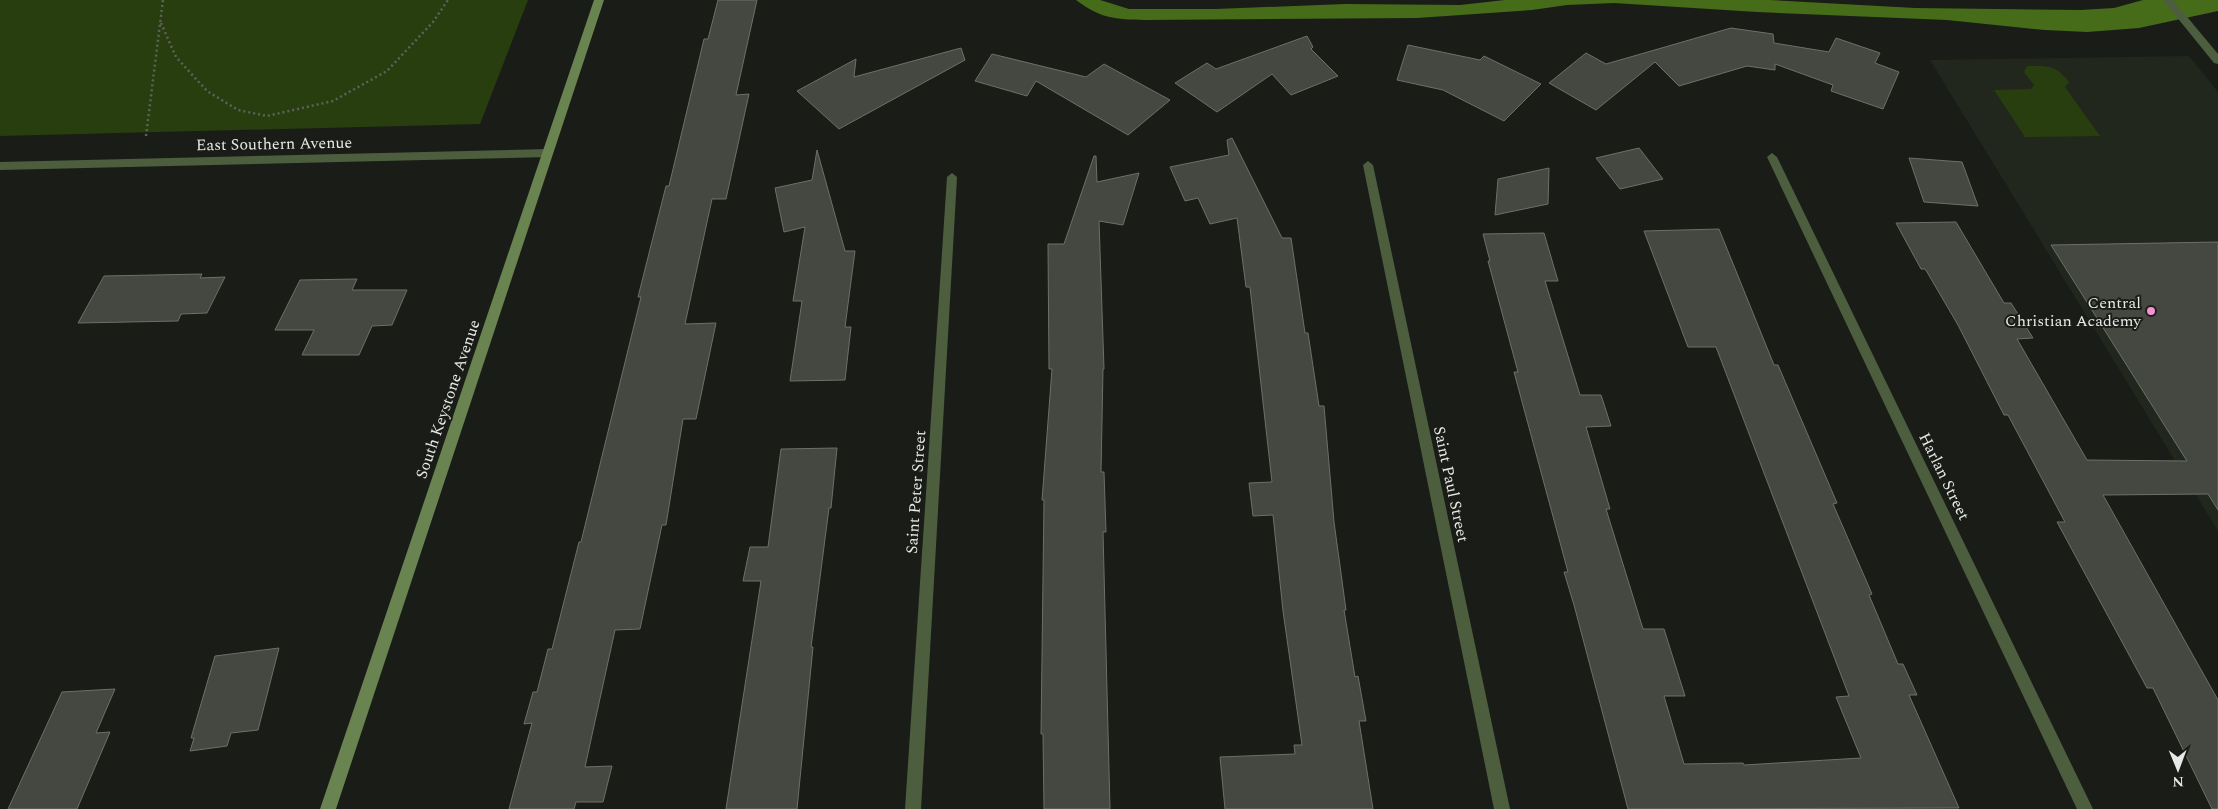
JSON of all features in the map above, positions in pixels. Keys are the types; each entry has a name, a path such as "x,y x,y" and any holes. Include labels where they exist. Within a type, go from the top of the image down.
{"main road":[{"name":"South Keystone Avenue","path":"328,809 599,0"}],"street":[{"path":"2168,0 2218,61"},
{"name":"East Southern Avenue","path":"0,166 548,153"},
{"name":"Harlan Street","path":"1772,158 2085,809"},
{"name":"Saint Paul Street","path":"1368,165 1502,809"},
{"name":"Saint Peter Street","path":"913,809 952,177"}],"path":[{"path":"145,144 163,0"},
{"path":"161,23 176,57 207,91 238,110 267,116 301,110 333,100 387,71 434,22 448,0"}],"shaded area":[{"path":"0,0 528,0 480,124 0,136"},
{"path":"1076,0 1100,0 1129,9 1216,9 1345,4 1460,5 1505,0 1769,0 1915,8 2081,10 2114,8 2143,0 2218,0 2218,11 2139,28 2087,32 2045,30 1947,20 1757,12 1614,3 1567,5 1532,10 1417,18 1145,20 1109,17 1093,11"},
{"name":"Central Christian Academy","path":"2189,56 2218,92 2218,531 1930,60"},
{"path":"2027,66 2041,66 2056,69 2060,72 2069,82 2065,87 2100,136 2025,137 1994,90 2031,89 2034,85 2024,72"}],"building":[{"path":"718,0 757,0 736,95 749,94 726,199 712,199 685,324 716,323 696,419 683,419 666,525 662,525 640,629 615,630 585,767 612,766 603,802 576,802 574,809 509,809 532,723 524,724 533,692 537,692 548,649 552,649 579,542 581,542 666,186 669,186 704,39 708,39"},
{"path":"1731,28 1773,34 1774,43 1829,52 1836,38 1880,53 1875,63 1899,72 1883,109 1831,91 1833,85 1775,64 1775,70 1747,66 1679,86 1655,62 1596,110 1549,83 1586,53 1606,64"},
{"path":"1307,36 1313,47 1311,49 1338,76 1291,95 1272,74 1217,112 1175,83 1207,63 1216,69"},
{"path":"1408,45 1480,60 1484,56 1541,84 1504,121 1443,90 1397,80"},
{"path":"961,48 965,60 839,129 797,91 856,59 854,77"},
{"path":"992,54 1086,77 1104,64 1170,100 1128,135 1036,81 1027,96 975,81"},
{"path":"1232,138 1282,238 1291,238 1305,333 1308,333 1319,406 1324,406 1334,522 1346,610 1344,610 1355,677 1358,676 1366,721 1359,721 1373,809 1225,809 1220,757 1295,754 1294,745 1302,745 1283,611 1273,515 1253,516 1249,483 1272,482 1250,287 1246,287 1237,218 1210,224 1198,198 1185,201 1170,167 1229,155 1227,140"},
{"path":"1639,148 1663,179 1620,189 1596,158"},
{"path":"817,150 845,251 855,251 845,327 851,327 845,380 790,381 802,301 793,301 805,227 784,232 775,188 812,180"},
{"path":"1094,156 1096,156 1097,182 1139,173 1123,225 1099,221 1104,369 1101,472 1104,472 1106,532 1103,532 1110,809 1044,809 1043,734 1041,734 1044,500 1042,500 1052,369 1049,369 1048,244 1064,244"},
{"path":"1909,158 1962,162 1978,206 1924,202"},
{"path":"1549,168 1548,204 1495,215 1498,179"},
{"path":"1956,222 2004,303 2011,303 2033,338 2017,339 2087,460 2187,461 2051,245 2218,242 2218,510 2208,494 2103,495 2218,700 2218,809 2212,809 2153,688 2147,688 2057,522 2065,522 2008,415 2004,415 1958,325 1927,272 1925,269 1921,269 1896,223"},
{"path":"1719,229 1774,365 1778,365 1837,503 1833,504 1872,594 1869,595 1898,664 1903,664 1917,695 1909,695 1959,808 1628,809 1564,572 1568,572 1514,372 1518,372 1488,261 1490,261 1483,234 1544,233 1558,281 1545,281 1580,395 1601,395 1611,426 1586,427 1610,509 1606,509 1643,629 1664,629 1685,696 1664,696 1684,764 1743,763 1744,765 1861,758 1836,697 1849,696 1716,347 1688,347 1644,231"},
{"path":"202,274 200,278 225,277 207,313 181,314 178,321 78,323 104,276"},
{"path":"357,279 352,290 407,290 392,325 372,326 359,355 302,355 314,330 275,330 300,280"},
{"path":"837,448 831,508 829,508 811,647 813,647 797,809 726,809 761,581 743,581 750,547 768,547 781,449"},
{"path":"279,648 258,730 231,733 227,746 190,751 194,738 191,738 215,656"},
{"path":"115,689 96,733 110,732 77,809 8,809 62,692"}],"place":[{"name":"Central Christian Academy","path":"2151,311"}]}
